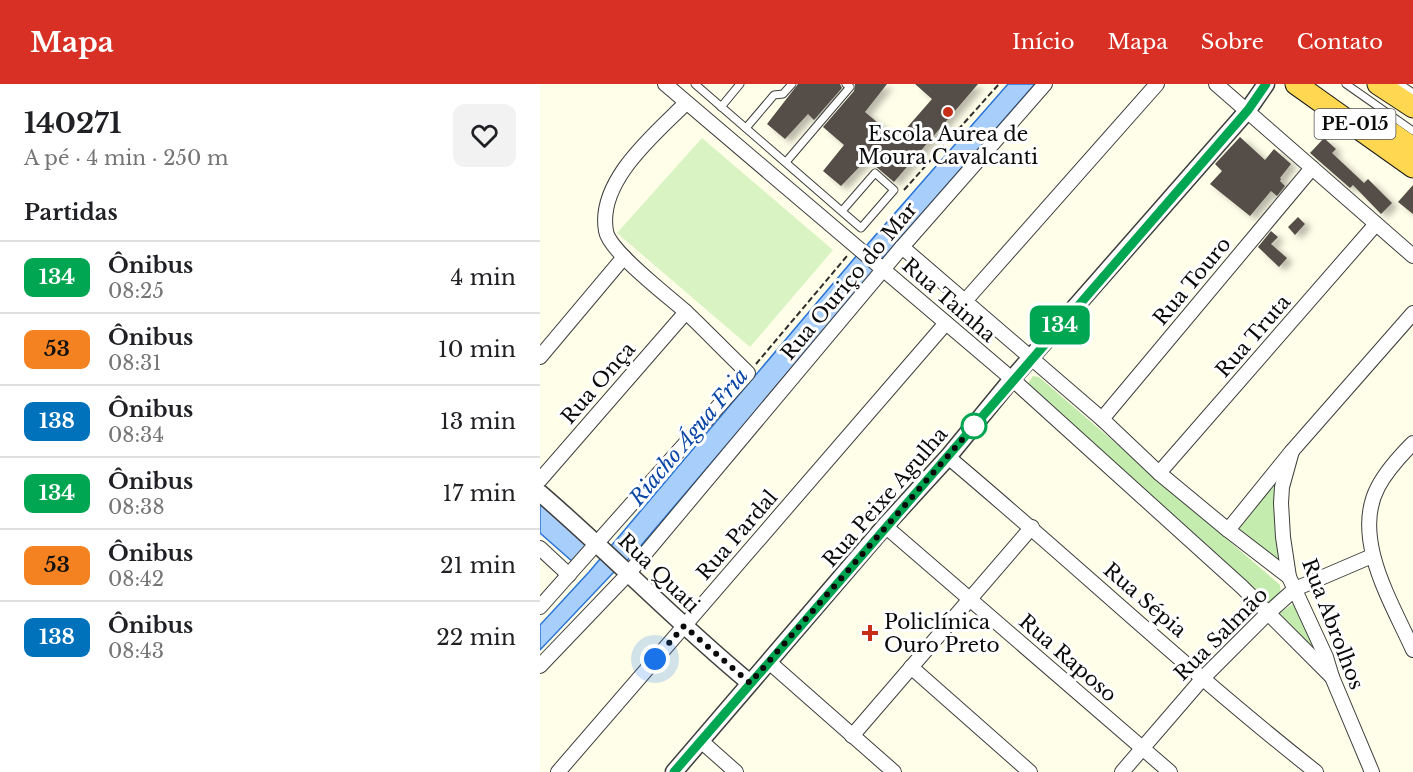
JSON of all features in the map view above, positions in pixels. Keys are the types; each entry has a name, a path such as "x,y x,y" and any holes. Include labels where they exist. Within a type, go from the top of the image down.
{"highway":[{"name":"PE-015","path":"1296,84 1413,167"},
{"name":"PE-015","path":"1321,84 1413,148"},
{"name":"PE-015","path":"1378,84 1413,107"}],"street":[{"name":"Rua Tainha","path":"665,84 1012,380 1242,587 1266,614 1332,677"},
{"name":"Rua Ouriço do Mar","path":"540,666 625,572 882,268 1046,84"},
{"path":"965,301 1157,84"},
{"path":"1216,84 1413,256"},
{"name":"Rua Peixe Agulha","path":"674,772 1248,110 1266,84"},
{"path":"540,607 748,373 686,312 624,257 607,237 605,220 608,202 620,175 638,151 686,103"},
{"name":"Rua Touro","path":"1102,419 1312,168"},
{"name":"Rua Truta","path":"1159,473 1376,224"},
{"name":"Rua Tainha","path":"902,247 1102,419 1159,473 1292,583"},
{"path":"540,357 624,257"},
{"name":"Rua Onça","path":"540,480 686,312"},
{"name":"Rua Abrolhos","path":"1228,530 1292,451 1413,313"},
{"name":"Rua Pardal","path":"558,772 946,323"},
{"path":"1413,443 1386,473 1377,488 1369,518 1372,556 1413,650"},
{"name":"Rua Abrolhos","path":"1292,451 1282,487 1283,537 1292,583 1326,657 1371,772"},
{"name":"Rua Sépia","path":"948,457 1032,527 1203,678 1316,772"},
{"name":"Rua Quati","path":"540,493 684,626 750,683"},
{"name":"Rua Raposo","path":"885,526 1170,772"},
{"path":"852,736 1032,527"},
{"path":"540,548 573,570"},
{"name":"Rua Salmão","path":"1122,772 1203,678 1266,614 1292,583 1372,556"},
{"path":"769,662 894,772"},
{"path":"911,667 1030,772"},
{"path":"701,741 736,772"}],"lane":[{"path":"695,84 786,162 796,172 842,212 861,228 894,190 875,173 842,212"},
{"path":"721,107 741,84"},
{"path":"746,128 774,95 783,94 792,84"},
{"path":"786,162 849,87 846,84"},
{"path":"1346,84 1413,130"},
{"path":"1400,84 1413,93"},
{"path":"784,186 796,172"}],"green space":[{"path":"702,138 833,250 750,347 617,233"},
{"path":"1033,376 1039,377 1280,585 1281,596 1268,607 1027,385"},
{"path":"1280,478 1284,569 1234,531"},
{"path":"1298,600 1327,668 1277,615"}],"water":[{"path":"1008,84 1035,84 883,258 867,245"},
{"path":"858,254 876,269 633,555 540,650 540,625 589,572"},
{"path":"540,503 589,546 574,563 540,533"}],"building":[{"path":"798,84 840,84 842,88 814,120 808,114 785,139 767,124"},
{"path":"855,84 887,84 865,112 897,139 932,99 915,84 978,84 894,182 867,159 841,186 823,171 844,145 823,127 854,91"},
{"path":"1240,137 1265,160 1274,149 1291,164 1280,178 1285,186 1277,196 1271,191 1250,216 1210,184 1222,171 1215,164"},
{"path":"1324,138 1336,149 1332,153 1364,183 1368,179 1392,203 1381,214 1353,185 1350,188 1310,153"},
{"path":"1413,185 1413,214 1398,202"},
{"path":"1298,217 1305,224 1295,235 1288,227"},
{"path":"1271,231 1278,237 1271,244 1287,258 1279,267 1258,247"}],"bus line":[{"name":"134","path":"674,772 1248,110 1266,84"}],"place":[{"name":"Escola Aurea de Moura Cavalcanti","path":"948,112"},
{"name":"Policlínica Ouro Preto","path":"870,633"}],"route":[{"path":"655,659 684,626 750,683 974,426"}],"water label":[{"name":"Riacho Água Fria","path":"689,437"}]}
